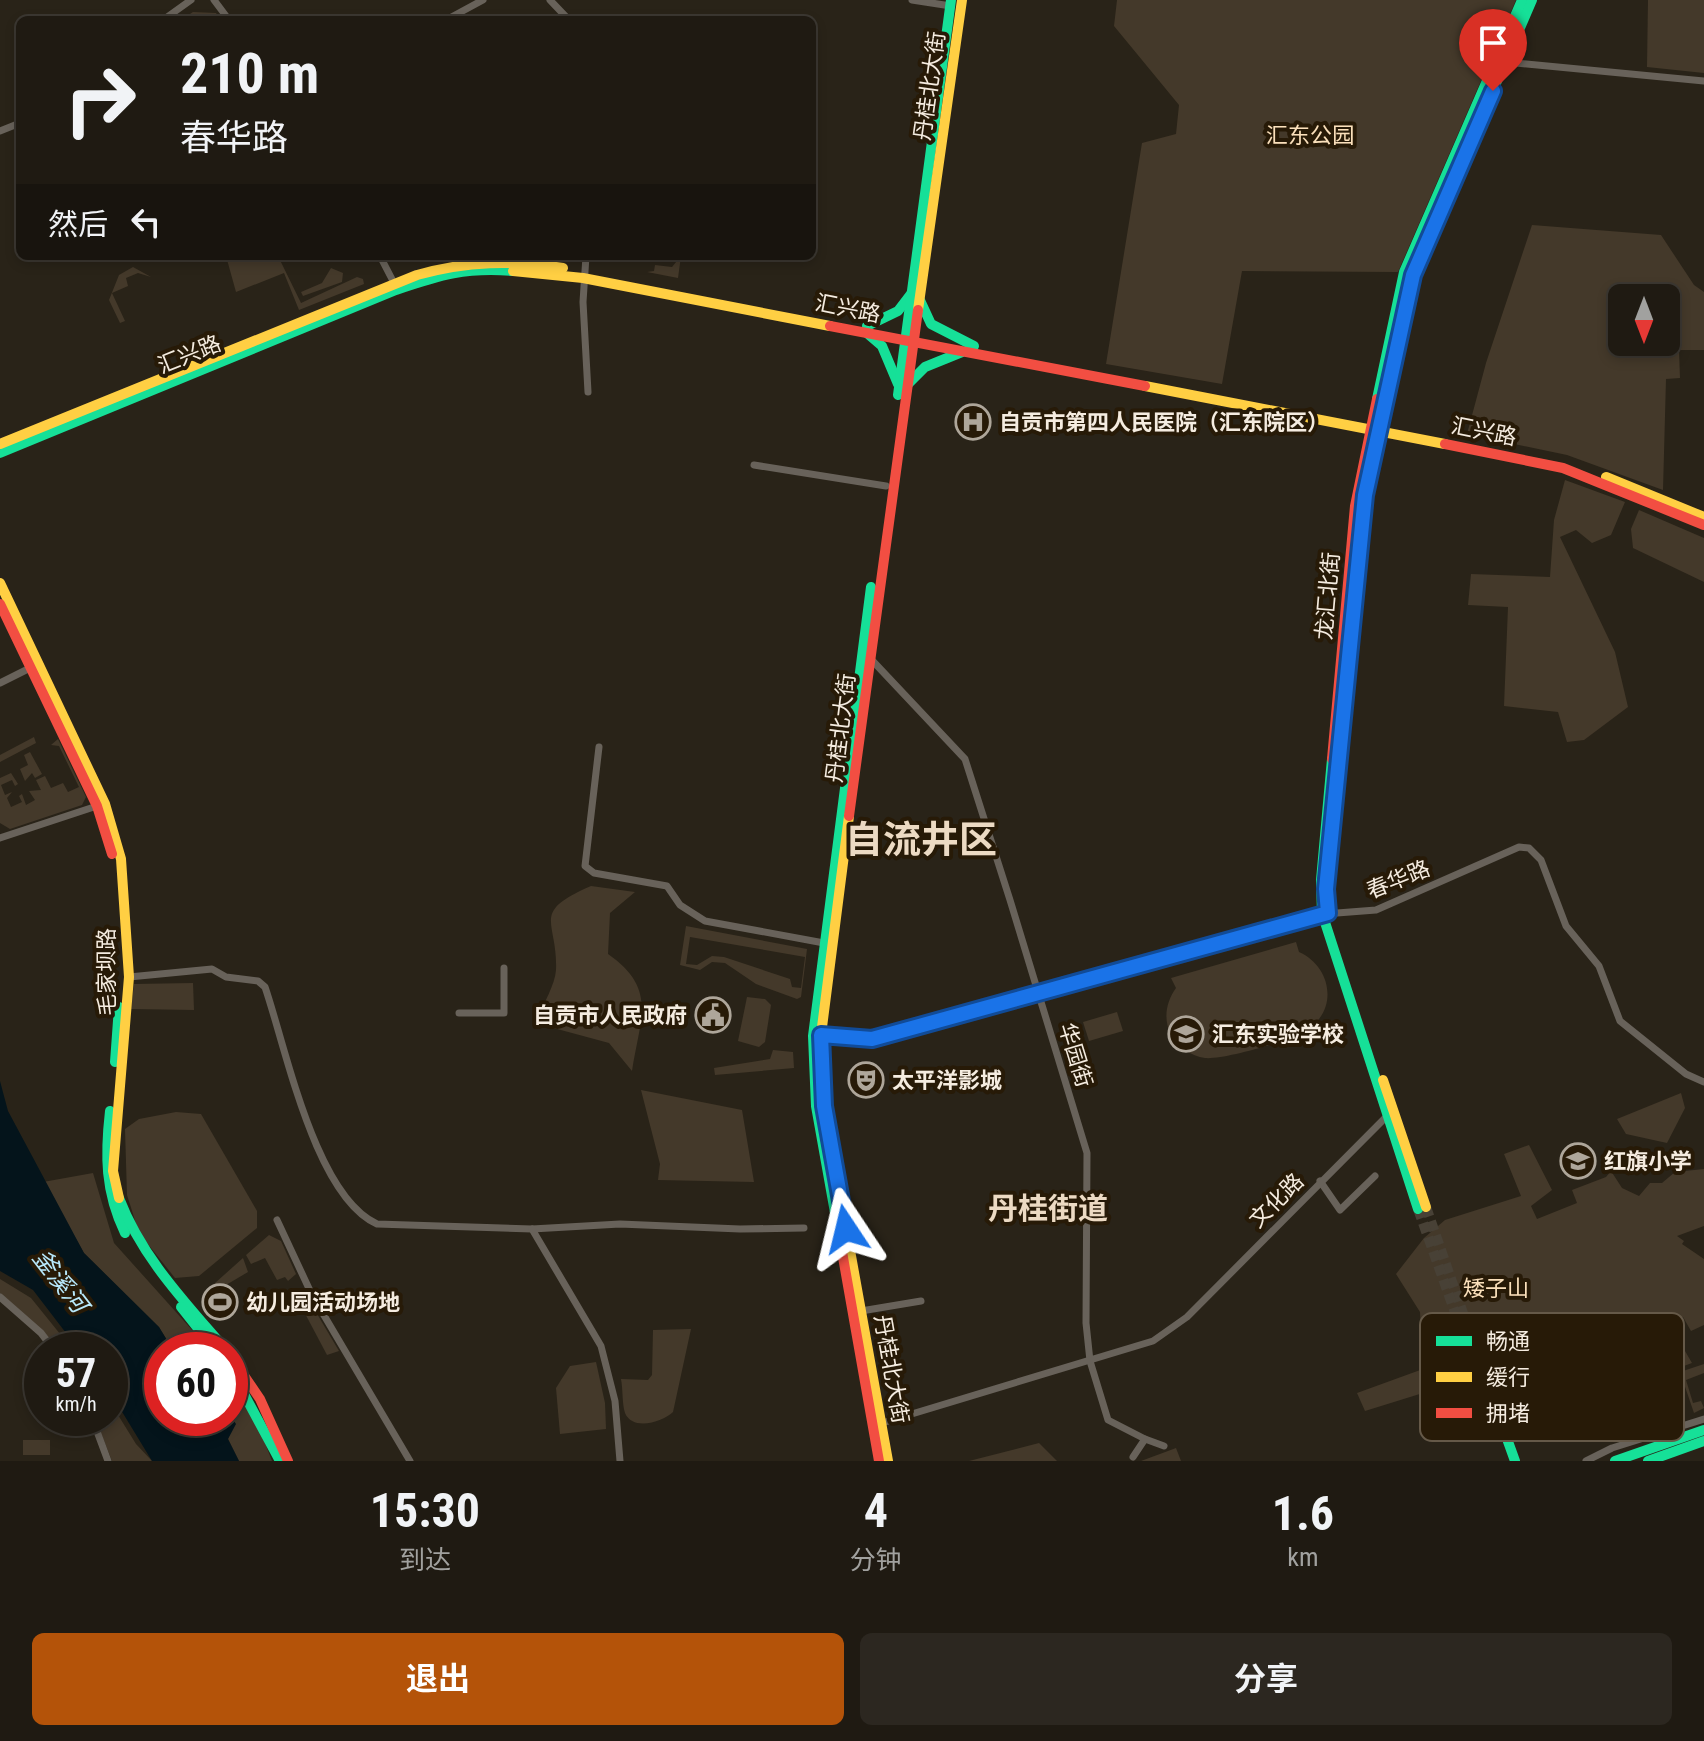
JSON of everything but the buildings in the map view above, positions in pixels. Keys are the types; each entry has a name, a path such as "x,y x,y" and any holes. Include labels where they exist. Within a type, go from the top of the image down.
{"main road":[{"name":"龙汇北街","path":"1375,427 1408,257 1522,0"},
{"name":"龙汇北街","path":"1422,1208 1325,913 1321,880 1355,506 1418,261 1532,0"},
{"name":"丹桂北大街","path":"888,1461 824,1106 821,1035 903,387 956,3"},
{"name":"汇兴路","path":"0,453 395,286 475,268 583,274 910,337"},
{"path":"0,444 395,286"},
{"path":"915,296 931,324 975,350 957,352 925,367 903,387 882,346 867,329 898,311 915,296"},
{"path":"910,337 1564,462 1704,517"},
{"name":"丹桂北大街","path":"879,1461 816,1106 813,1036 886,486 903,387"},
{"name":"汇兴路","path":"1375,427 1563,468 1704,525"},
{"name":"毛家坝路","path":"0,583 115,830 126,905 129,977 113,1171 115,1194 134,1235 212,1332"},
{"name":"毛家坝路","path":"0,604 97,806 114,860 121,977 104,1170 108,1195 129,1240 201,1332"},
{"name":"毛家坝路","path":"248,1381 260,1399 288,1461"},
{"path":"248,1399 280,1461"},
{"path":"1684,1437 1704,1430"},
{"path":"1502,1441 1508,1461"},
{"path":"1507,1441 1515,1461"},
{"path":"1615,1461 1672,1441"},
{"path":"1648,1461 1704,1441"}],"street":[{"path":"169,16 191,0"},
{"path":"453,16 483,0"},
{"path":"550,0 565,16"},
{"path":"912,0 956,3"},
{"path":"1505,62 1704,81"},
{"path":"382,260 395,286"},
{"path":"585,260 583,274 588,392"},
{"path":"754,465 886,486"},
{"name":"华园街","path":"869,657 965,759 1087,1153 1086,1323 1090,1361 1108,1420 1164,1446"},
{"path":"0,683 32,667"},
{"path":"599,747 585,866 594,873 667,886 680,905 705,921 824,943"},
{"path":"0,838 97,806"},
{"name":"春华路","path":"821,1035 872,1039 1325,913 1376,910 1519,847 1529,848 1541,860 1566,926 1599,966 1620,1021 1686,1074 1704,1082"},
{"path":"459,1013 504,1013 504,968"},
{"path":"129,977 212,969 226,977 258,981 265,987 286,1062 324,1161 363,1218 390,1226 532,1229 620,1224 804,1228"},
{"name":"文化路","path":"1090,1361 1153,1341 1187,1317 1320,1181 1391,1114"},
{"path":"1320,1181 1340,1210 1375,1176"},
{"path":"277,1220 312,1295 410,1461"},
{"path":"532,1229 601,1346 615,1401 620,1461"},
{"path":"0,1297 40,1332"},
{"path":"861,1311 921,1301"},
{"path":"882,1423 1090,1361"},
{"path":"1684,1425 1704,1419"},
{"path":"99,1436 108,1461"},
{"path":"1133,1457 1145,1439"},
{"path":"1586,1461 1634,1441"}],"green space":[{"name":"汇东公园","path":"1117,0 1516,0 1398,272 1242,271 1222,384 1106,364 1142,143 1176,134 1179,105 1114,26"},
{"path":"1648,0 1704,0 1704,73 1647,67"},
{"path":"193,12 216,13 218,16 187,16"},
{"path":"1532,225 1661,235 1694,285 1704,292 1704,350 1680,350 1680,284 1608,284 1608,356 1679,356 1680,378 1666,379 1663,490 1567,455 1467,434 1486,363"},
{"path":"227,260 280,260 301,303 357,277 363,279 364,284 299,310 284,273 236,292"},
{"path":"680,260 678,278 647,272 654,271 655,265 672,267"},
{"path":"133,267 151,277 138,273 126,278 128,286 112,293 125,321 120,323 109,300 119,275"},
{"path":"331,268 343,273 342,282 303,296 301,292 322,283"},
{"path":"1565,480 1625,502 1611,535 1592,543 1576,530 1560,537 1615,652 1628,707 1584,740 1567,742 1558,712 1504,706 1508,607 1468,605 1471,574 1550,577 1554,520"},
{"path":"1639,510 1704,538 1704,582 1633,548 1631,529"},
{"path":"34,737 36,743 0,762 0,755"},
{"path":"58,739 86,797 82,805 10,829 0,823 0,778 11,773 18,784 15,786 12,780 1,785 5,795 12,792 7,798 11,807 22,802 19,796 22,794 26,805 35,800 29,791 41,790 36,780 45,776 51,788 63,783 68,792 79,787 59,746 51,745"},
{"path":"30,752 42,774 35,778 32,773 25,781 20,769 28,765 24,755"},
{"path":"591,886 635,892 610,913 608,954 624,967 640,992 641,1020 632,1071 609,1043 535,1023 556,970 551,919 553,911 572,895"},
{"path":"686,926 807,949 801,997 797,999 756,984 725,963 712,962 700,970 680,965","holes":["690,937 805,957 801,988 792,987 790,979 724,957 712,956 697,965 686,964"]},
{"path":"1296,942 1299,952 1317,966 1327,986 1325,1008 1311,1027 1276,1043 1215,1058 1195,1055 1174,1039 1166,1017 1176,988 1171,978"},
{"path":"193,983 194,1010 131,1009 134,984"},
{"path":"747,997 765,999 771,1005 765,1042 759,1047 738,1041"},
{"path":"1117,1012 1123,1031 1089,1041 1083,1022"},
{"path":"773,1050 793,1052 794,1068 715,1075 714,1068 770,1059"},
{"path":"641,1090 742,1110 754,1182 658,1180 660,1164"},
{"path":"1681,1093 1685,1108 1667,1143 1626,1134 1617,1119"},
{"path":"176,1112 201,1114 257,1211 257,1228 199,1276 175,1278 139,1233 127,1195 125,1129 139,1119"},
{"name":"矮子山","path":"1529,1145 1552,1190 1531,1206 1537,1219 1577,1203 1572,1190 1606,1177 1611,1171 1622,1188 1639,1196 1650,1183 1662,1183 1675,1172 1704,1169 1704,1226 1677,1236 1684,1241 1682,1244 1704,1259 1704,1325 1691,1331 1684,1313 1420,1313 1396,1274 1424,1238 1445,1220 1521,1196 1504,1154"},
{"path":"93,1173 114,1243 194,1332 162,1332 84,1253 43,1182"},
{"path":"269,1235 281,1241 296,1274 288,1281 285,1277 277,1280 265,1258 251,1264 246,1255"},
{"name":"幼儿园活动场地","path":"243,1258 248,1272 226,1285 225,1313 205,1292"},
{"path":"0,1279 31,1298 58,1332 44,1332 0,1293"},
{"path":"310,1302 339,1351 327,1355 300,1304"},
{"path":"691,1329 673,1412 649,1423 629,1419 624,1409 621,1379 648,1380 652,1375 653,1330"},
{"path":"1684,1347 1685,1351 1692,1363 1684,1366"},
{"path":"596,1362 605,1403 606,1429 560,1434 556,1388 570,1366"},
{"path":"1704,1364 1704,1373 1686,1380 1693,1403 1701,1401 1704,1408 1694,1413 1684,1384 1684,1371"},
{"path":"1420,1370 1420,1394 1365,1411 1357,1393"},
{"path":"248,1408 272,1461 239,1461 229,1436 248,1436"},
{"path":"128,1431 152,1461 112,1461 102,1436 128,1436"},
{"path":"23,1440 50,1440 50,1455 23,1455"},
{"path":"1039,1443 1057,1461 969,1461"},
{"path":"1176,1448 1181,1461 1141,1461"}],"water":[{"name":"釜溪河","path":"0,1081 8,1111 84,1253 162,1332 144,1332 144,1436 230,1436 228,1439 239,1461 152,1461 128,1422 128,1332 65,1332 33,1290 0,1271"}],"tunnel":[{"path":"1426,1207 1463,1313"},
{"path":"1418,1209 1455,1313"}],"traffic: fast":[{"path":"898,395 951,0"},
{"path":"1377,399 1404,272 1522,0"},
{"path":"1440,213 1532,0"},
{"path":"0,453 396,290 453,273 513,271"},
{"path":"867,326 898,311 911,294"},
{"path":"919,298 931,324 974,346"},
{"path":"868,334 882,346 898,384"},
{"path":"907,385 925,367 962,352"},
{"path":"841,1246 816,1106 813,1036 871,587"},
{"path":"1332,759 1321,880 1322,913 1418,1209"},
{"path":"115,1062 119,1007"},
{"path":"110,1111 108,1173 118,1218 125,1233"},
{"path":"119,1198 152,1260 210,1332"},
{"path":"181,1307 201,1332"},
{"path":"248,1401 280,1461"},
{"path":"1684,1437 1704,1430"},
{"path":"1508,1441 1515,1461"},
{"path":"1615,1461 1672,1441"},
{"path":"1648,1461 1704,1441"}],"traffic: slow":[{"path":"918,310 962,0"},
{"path":"1349,650 1365,495 1413,275 1440,213"},
{"path":"0,444 417,275 490,263 563,268"},
{"path":"513,271 583,278 830,326"},
{"path":"1145,386 1445,444"},
{"path":"1606,477 1704,517"},
{"path":"0,583 105,804 121,859 129,977 113,1171 119,1198"},
{"path":"849,816 821,1035 824,1106 888,1461"},
{"path":"1383,1080 1426,1207"}],"traffic: jam":[{"path":"849,816 918,310"},
{"path":"830,326 1145,386"},
{"path":"1332,759 1355,506 1377,399"},
{"path":"1445,444 1563,468 1704,525"},
{"path":"0,604 97,806 112,854"},
{"path":"841,1246 879,1461"},
{"path":"248,1381 260,1399 288,1461"}],"place":[{"name":"自贡市第四人民医院（汇东院区）","path":"973,422"},
{"name":"自贡市人民政府","path":"713,1015"},
{"name":"汇东实验学校","path":"1186,1034"},
{"name":"太平洋影城","path":"866,1080"},
{"name":"红旗小学","path":"1578,1161"},
{"name":"幼儿园活动场地","path":"220,1302"}],"district":[{"name":"自流井区","path":"921,840"},
{"name":"丹桂街道","path":"1048,1209"}],"route":[{"path":"846,1229 824,1106 821,1035 852,1040 872,1039 1311,915 1328,913 1326,889 1365,495 1413,275 1493,91"}]}
